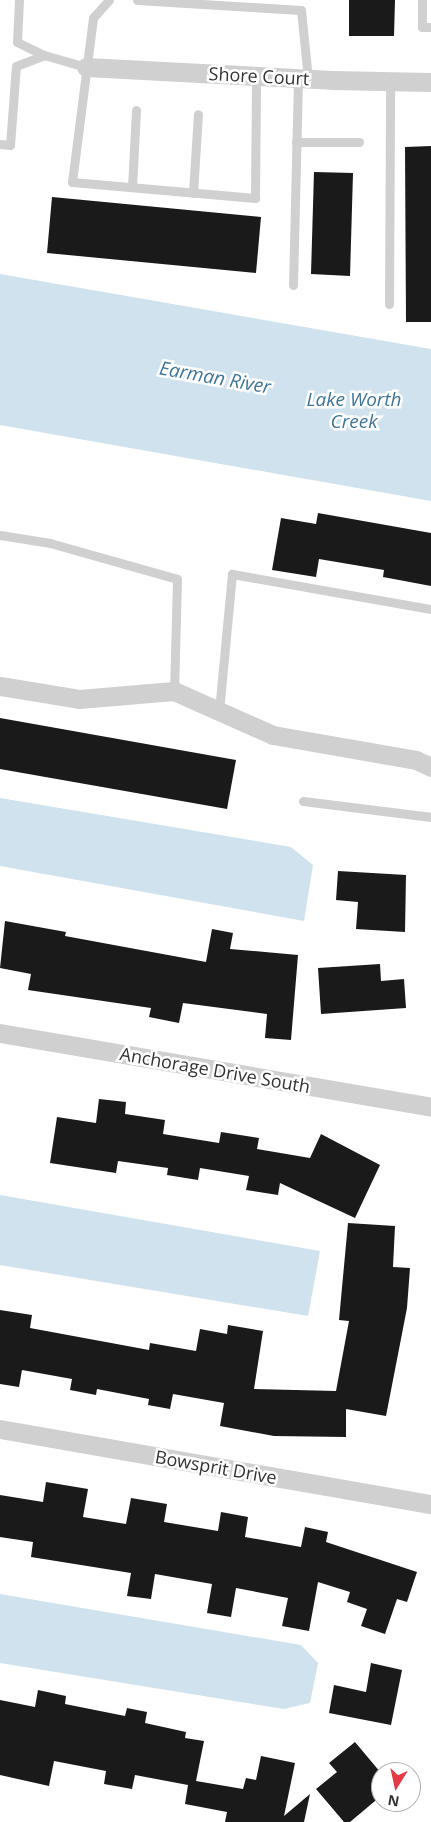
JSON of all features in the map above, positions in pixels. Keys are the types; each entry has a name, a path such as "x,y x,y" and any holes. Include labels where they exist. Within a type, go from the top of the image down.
{"street":[{"name":"Shore Court","path":"86,67 256,77 431,82"},
{"path":"0,686 79,699 174,691 273,735 416,760 431,767"},
{"name":"Anchorage Drive South","path":"0,1033 431,1107"},
{"name":"Bowsprit Drive","path":"0,1429 431,1504"}],"lane":[{"path":"19,0 17,42 44,55 86,67"},
{"path":"109,0 93,18 72,182 255,198 256,77"},
{"path":"137,0 301,10 303,78 296,142 294,285"},
{"path":"422,0 422,27 431,27"},
{"path":"0,144 10,145 16,66 44,55"},
{"path":"389,304 390,81"},
{"path":"132,187 136,110"},
{"path":"193,193 198,114"},
{"path":"296,142 359,142"},
{"path":"0,535 50,543 177,580 174,691"},
{"path":"219,712 232,574 431,609"},
{"path":"303,801 431,817"}],"water":[{"name":"Lake Worth Creek","path":"0,274 431,349 431,501 0,425"},
{"path":"0,798 291,847 313,865 304,921 0,866"},
{"path":"0,1195 320,1251 308,1316 0,1265"},
{"path":"0,1594 301,1645 318,1663 310,1703 284,1709 0,1663"}],"building":[{"path":"349,0 395,0 394,36 349,36"},
{"path":"431,146 431,322 406,322 405,147"},
{"path":"314,172 353,173 350,276 311,274"},
{"path":"52,197 261,217 256,273 47,253"},
{"path":"318,513 431,533 431,586 383,577 384,570 319,559 316,577 272,570 281,518 316,524"},
{"path":"0,718 236,760 227,809 0,769"},
{"path":"338,871 406,875 405,932 356,929 358,902 336,900"},
{"path":"5,921 66,932 65,936 206,962 212,929 233,933 230,949 298,955 291,1040 265,1038 267,1014 183,1003 179,1023 149,1017 151,1008 28,990 31,974 0,968"},
{"path":"380,964 381,981 404,979 406,1008 321,1014 318,968"},
{"path":"99,1099 126,1102 125,1114 165,1120 163,1134 219,1143 221,1132 259,1138 257,1149 310,1158 321,1134 380,1165 355,1218 280,1183 278,1195 246,1190 249,1176 200,1168 198,1180 167,1175 168,1168 118,1161 116,1173 50,1163 57,1117 96,1123"},
{"path":"348,1223 395,1226 393,1267 410,1268 407,1308 386,1416 346,1409 346,1437 274,1436 220,1426 224,1403 173,1394 170,1409 148,1405 149,1399 97,1389 96,1395 70,1390 72,1379 22,1370 19,1387 0,1384 0,1310 32,1315 30,1328 149,1350 150,1343 196,1351 200,1329 227,1334 228,1325 263,1331 254,1389 336,1391 349,1321 339,1320"},
{"path":"46,1482 88,1489 83,1517 126,1524 131,1498 167,1504 164,1522 218,1531 221,1512 248,1517 245,1537 301,1547 305,1527 328,1532 326,1542 417,1572 407,1602 397,1599 385,1634 361,1626 367,1609 347,1602 350,1592 318,1582 309,1631 282,1626 288,1598 236,1588 231,1617 207,1613 212,1584 155,1574 151,1599 127,1596 131,1573 31,1557 33,1542 0,1537 0,1495 43,1502"},
{"path":"371,1663 402,1670 391,1725 329,1713 334,1685 366,1692"},
{"path":"38,1690 66,1696 65,1704 125,1716 127,1708 147,1712 145,1723 186,1732 185,1738 204,1741 196,1781 243,1789 246,1778 256,1780 261,1756 295,1763 284,1816 310,1794 304,1822 225,1822 227,1812 185,1804 188,1785 135,1775 132,1789 104,1784 106,1771 54,1761 49,1786 0,1775 0,1700 35,1707"},
{"path":"355,1742 372,1762 371,1804 350,1822 344,1822 316,1789 337,1772 329,1763"}],"water label":[{"name":"Earman River","path":"215,378"}]}
